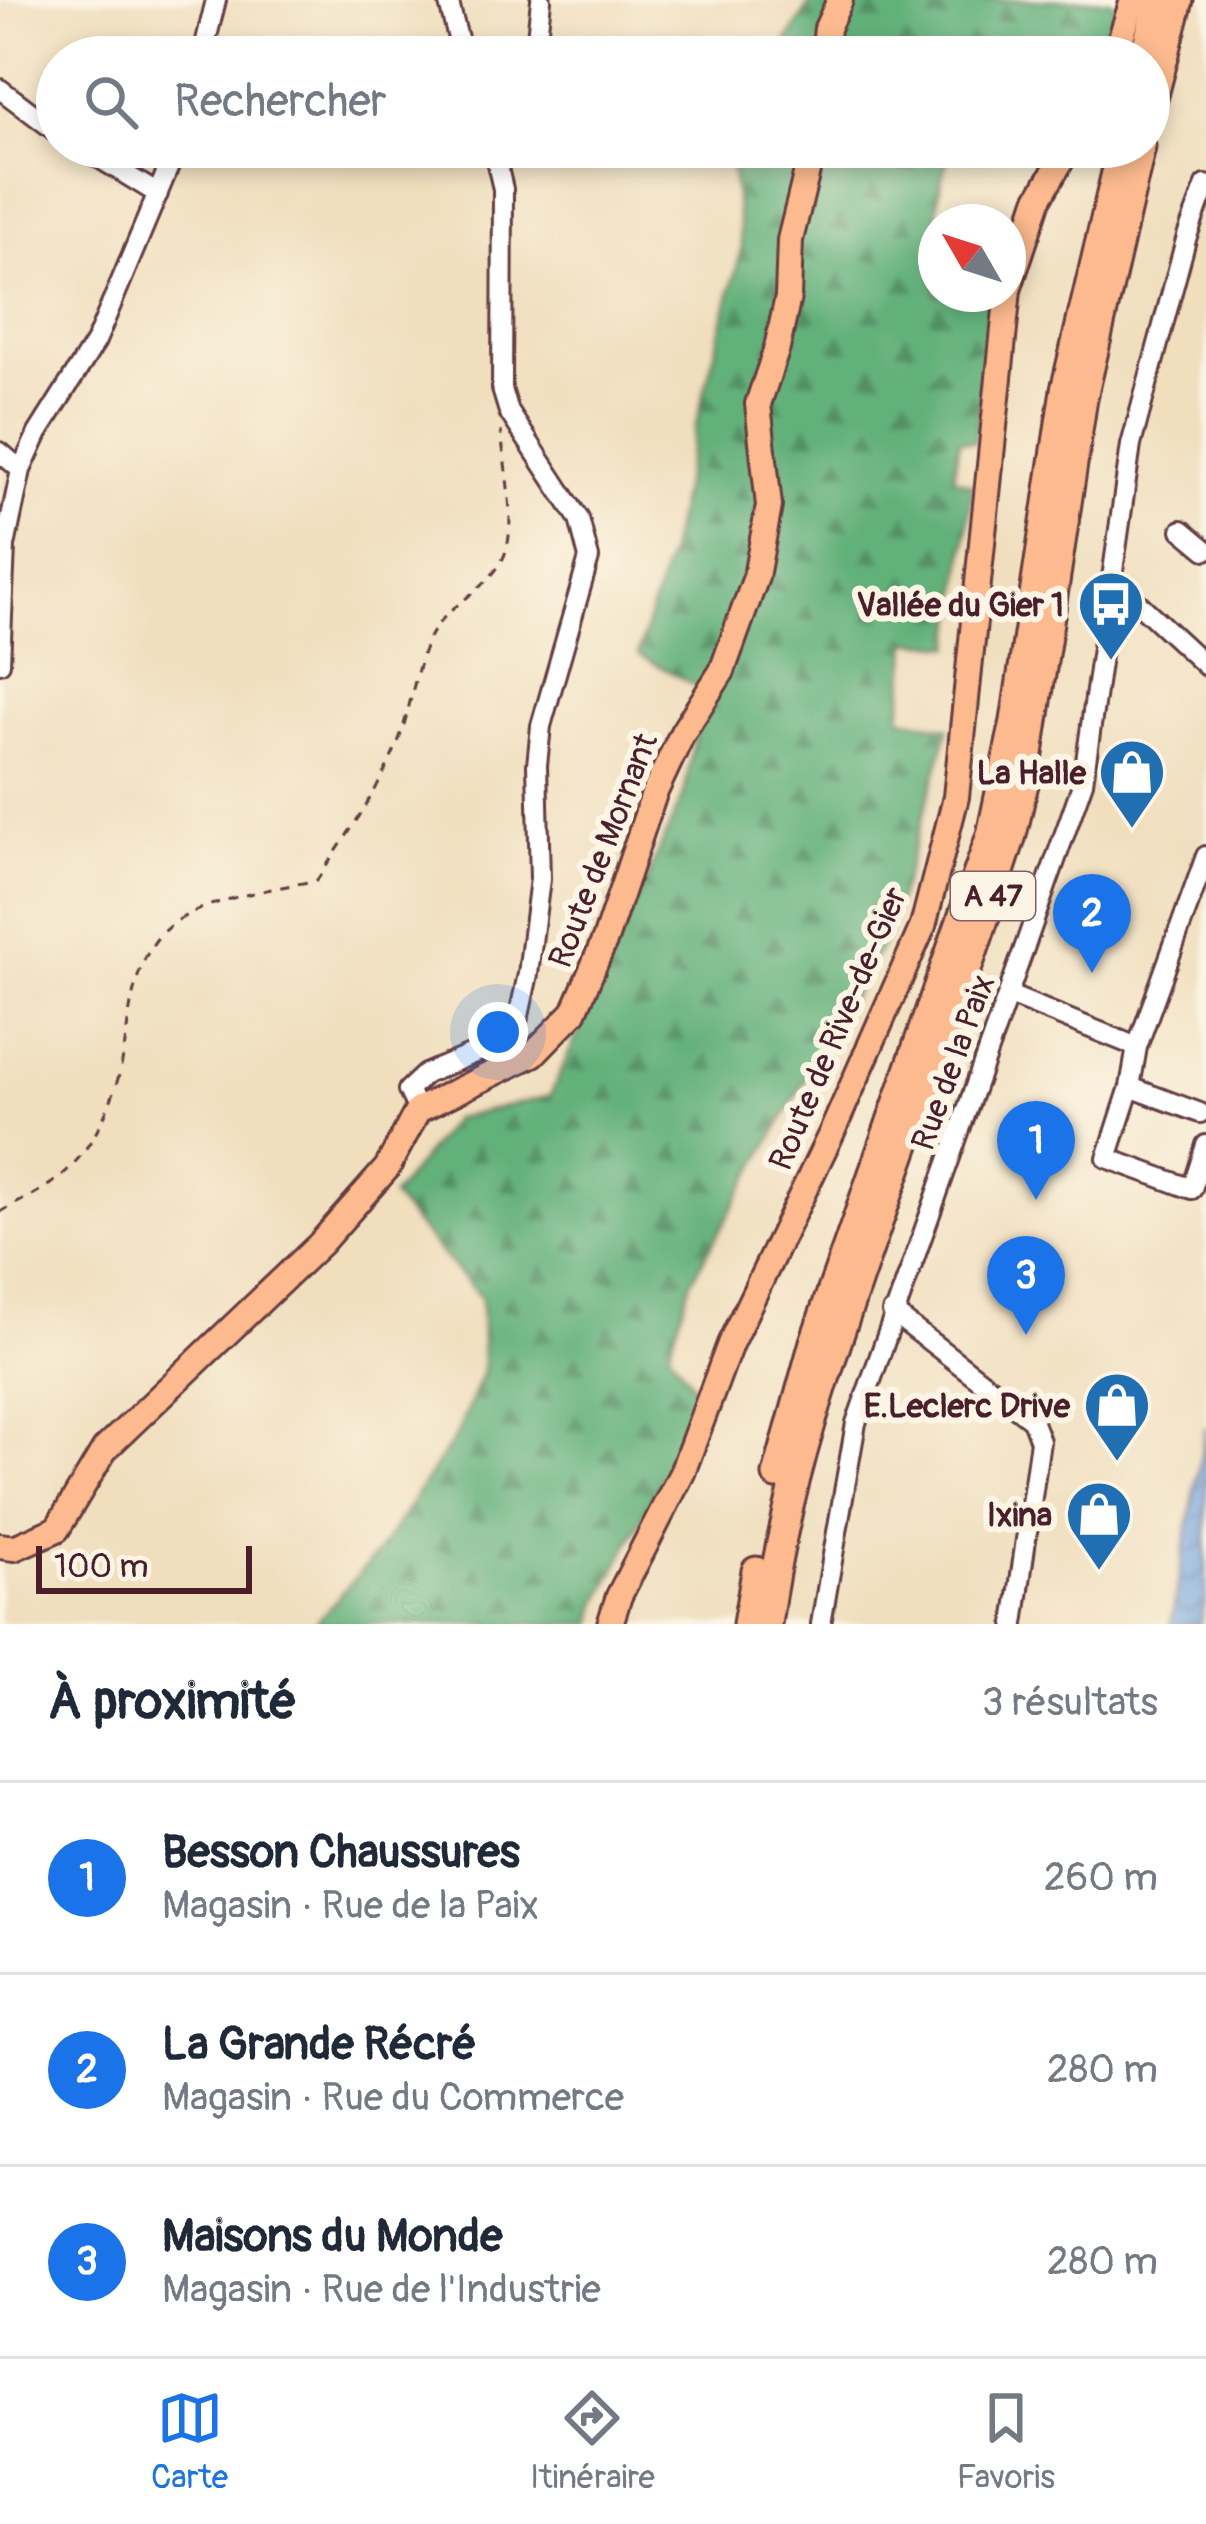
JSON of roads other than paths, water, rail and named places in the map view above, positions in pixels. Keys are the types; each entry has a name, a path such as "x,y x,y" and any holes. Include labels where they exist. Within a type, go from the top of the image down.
{"highway":[{"path":"1149,36 1158,0"},
{"path":"1170,36 1179,0"},
{"name":"A 47","path":"747,1624 779,1464 814,1342 967,912 1000,802 1065,390 1116,168"},
{"name":"A 47","path":"767,1624 799,1460 832,1352 1012,835 1025,780 1083,398 1136,168"}],"main road":[{"path":"826,36 840,0"},
{"path":"1122,36 1133,0"},
{"name":"Route de Mornant","path":"418,1111 533,1054 574,1012 606,937 654,794 683,733 722,671 756,577 769,506 758,404 788,297 790,240 808,168"},
{"name":"Route de Rive-de-Gier","path":"610,1624 619,1596 682,1473 730,1344 832,1132 923,926 956,797 1008,290 1038,200 1057,168"},
{"path":"0,1546 14,1548 38,1541 57,1529 105,1449 320,1244 387,1168 418,1111"}],"street":[{"path":"207,36 216,0"},
{"path":"448,0 457,36"},
{"path":"540,36 541,0"},
{"path":"0,89 36,116"},
{"path":"115,168 158,194"},
{"path":"0,663 5,546 21,470 38,433 96,341 169,168"},
{"path":"418,1111 409,1090 425,1074 508,1039 519,1016 540,879 537,765 541,726 589,558 579,519 509,412 502,389 503,189 498,168"},
{"name":"Rue de la Paix","path":"821,1624 856,1423 1082,782 1131,445 1187,236 1206,185"},
{"name":"Rue de la Paix","path":"1187,236 1206,210"},
{"path":"0,452 21,470"},
{"path":"1182,530 1206,550"},
{"path":"1109,591 1137,602 1206,665"},
{"path":"1206,856 1136,1047 1130,1088 1107,1158 1192,1189 1206,1145"},
{"path":"1009,995 1136,1047"},
{"path":"1130,1088 1200,1113"},
{"path":"892,1312 1032,1420 1040,1441 1014,1624"}],"water":[{"path":"1206,1426 1206,1595 1200,1624 1171,1624"}],"place":[{"name":"Vallée du Gier 1","path":"1111,663"},
{"name":"La Halle","path":"1132,831"},
{"name":"La Grande Récré","path":"1092,973"},
{"name":"Besson Chaussures","path":"1036,1200"},
{"name":"Maisons du Monde","path":"1026,1335"},
{"name":"E.Leclerc Drive","path":"1117,1464"},
{"name":"Ixina","path":"1099,1573"}]}
